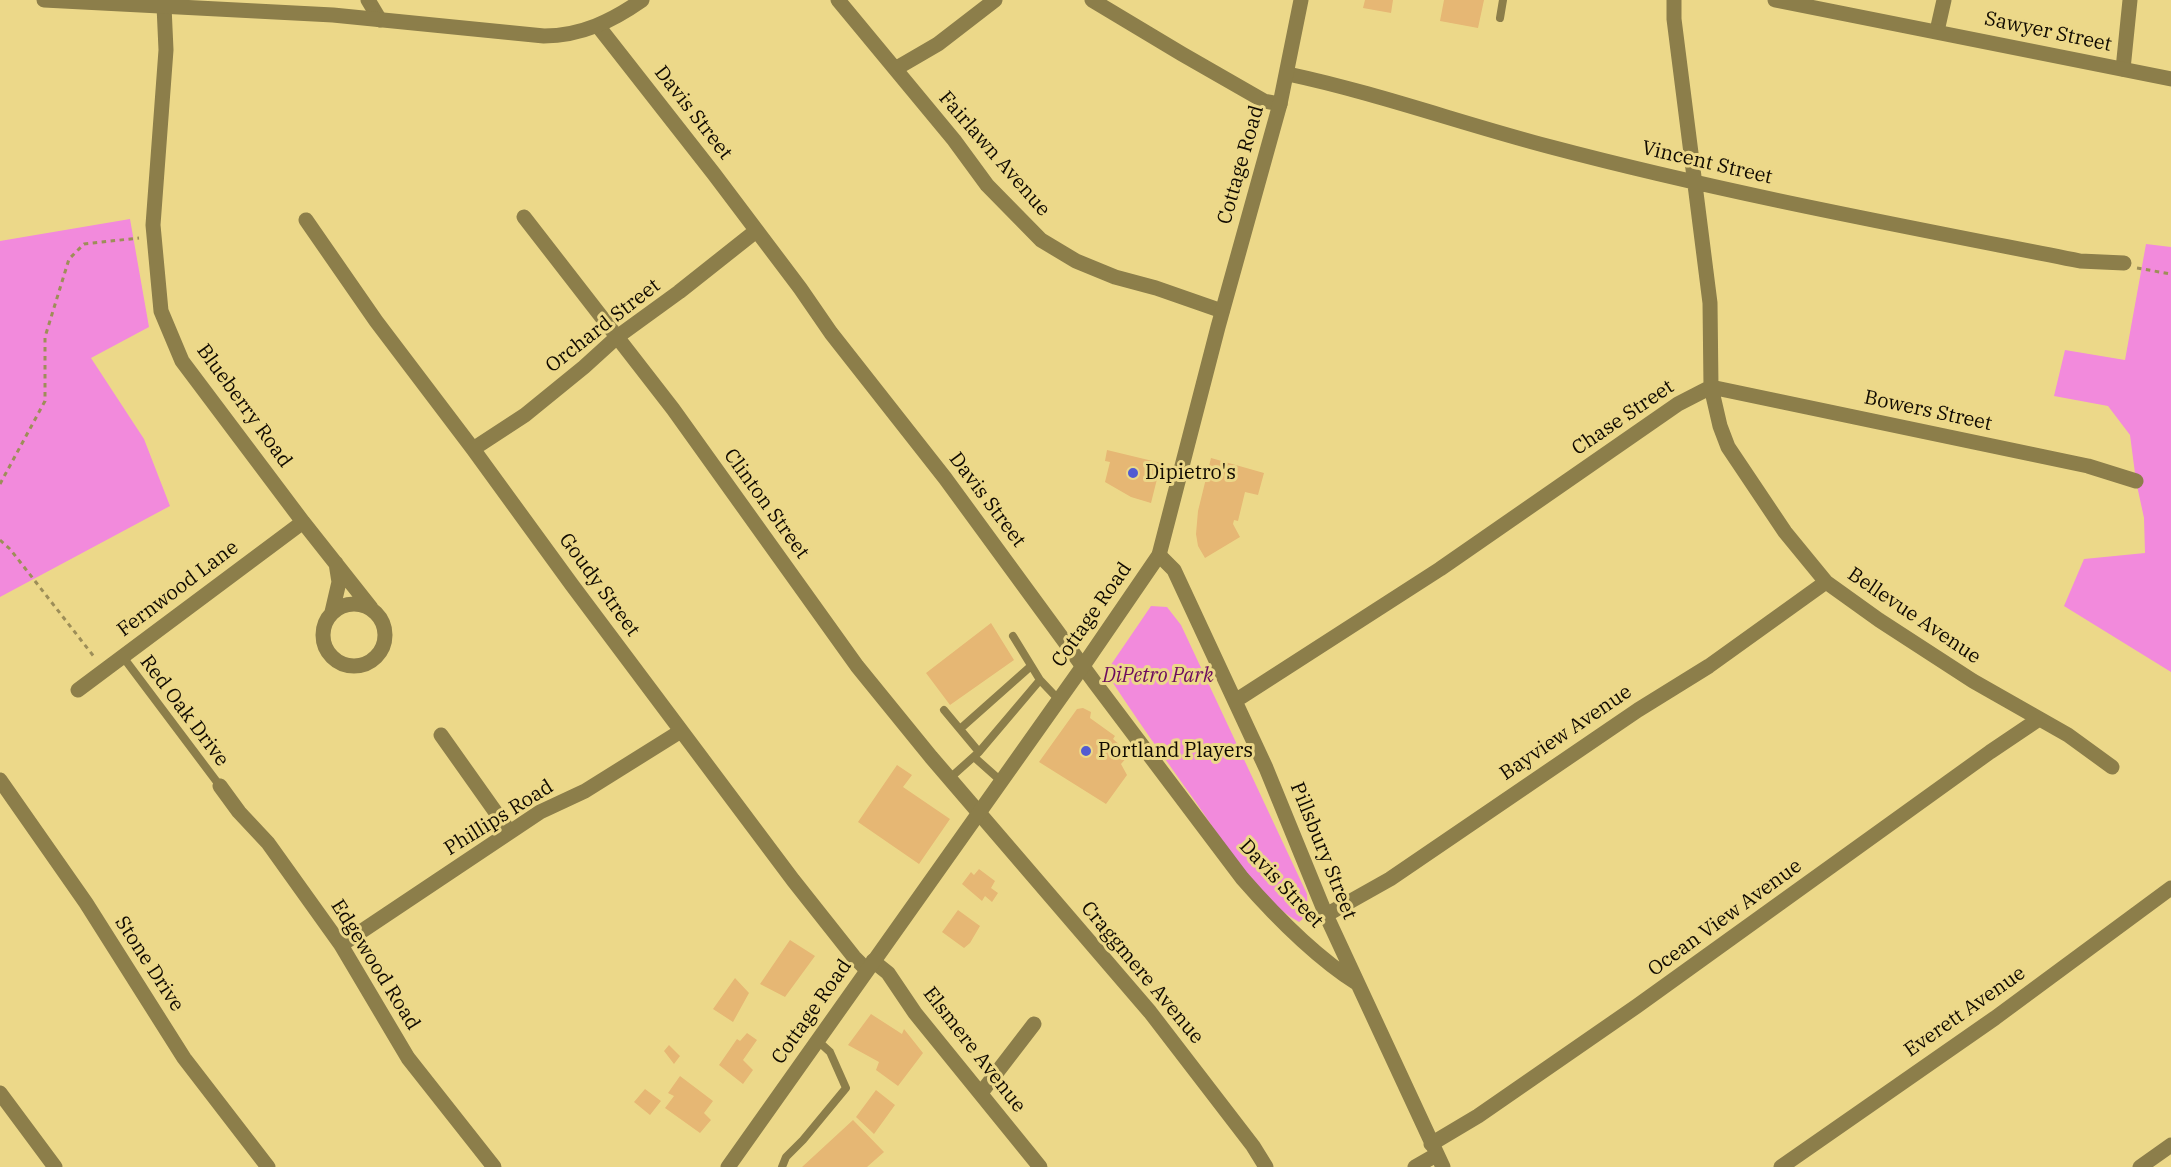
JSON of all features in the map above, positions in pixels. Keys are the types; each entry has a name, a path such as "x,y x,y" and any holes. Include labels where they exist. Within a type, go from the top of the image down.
{"street":[{"path":"44,0 162,3 333,15 544,36 565,36 598,26 642,0"},
{"path":"368,0 380,20"},
{"name":"Fairlawn Avenue","path":"838,0 987,184 1041,240 1076,261 1116,277 1222,311"},
{"path":"895,69 938,44 995,0"},
{"path":"1092,0 1264,100 1280,104"},
{"name":"Cottage Road","path":"728,1167 1159,555 1222,311 1288,74 1301,0"},
{"path":"1674,0 1674,19 1710,303 1710,387"},
{"name":"Sawyer Street","path":"1775,0 1836,6 1937,31 2171,79"},
{"path":"1937,31 1944,0"},
{"path":"2123,69 2130,0"},
{"name":"Blueberry Road","path":"162,3 166,50 153,225 160,311 182,361 303,522 336,563 371,608 379,614 384,623 385,643 374,660 356,666 345,665 336,660 328,652 324,643 323,632 332,612 339,582 336,563"},
{"name":"Davis Street","path":"598,26 714,174 831,333 945,478 1242,878 1296,934 1339,973 1358,984"},
{"name":"Vincent Street","path":"1288,74 1550,147 1761,198 2080,261 2124,263"},
{"name":"Clinton Street","path":"524,217 673,409 857,666 979,812"},
{"name":"Goudy Street","path":"306,220 376,321 473,448 572,585 793,880 854,957 870,965"},
{"name":"Orchard Street","path":"473,448 525,415 584,367 616,337 679,292 756,231"},
{"name":"Bowers Street","path":"1710,387 2088,466 2136,481"},
{"name":"Bellevue Avenue","path":"1710,387 1728,447 1785,532 1826,582 1879,621 1954,669 2068,735 2112,767"},
{"name":"Chase Street","path":"1235,701 1440,568 1678,404 1710,387"},
{"name":"Fernwood Lane","path":"78,690 303,522"},
{"name":"Pillsbury Street","path":"1159,555 1174,570 1235,701 1266,768 1326,915 1437,1155"},
{"name":"Bayview Avenue","path":"1326,915 1390,879 1457,831 1638,710 1709,666 1826,582"},
{"path":"332,612 352,603 371,608"},
{"name":"Ocean View Avenue","path":"1415,1167 1437,1155 1478,1116 1637,1006 2039,719"},
{"name":"Phillips Road","path":"341,945 449,874 509,831 540,812 585,791 681,730"},
{"path":"441,735 509,831"},
{"name":"Stone Drive","path":"0,780 92,913 184,1058 268,1167"},
{"name":"Edgewood Road","path":"220,786 239,812 268,843 341,945 408,1058 494,1167"},
{"name":"Craggmere Avenue","path":"979,812 1168,1034 1253,1146 1266,1167"},
{"name":"Everett Avenue","path":"1781,1167 1995,1018 2171,888"},
{"name":"Elsmere Avenue","path":"870,965 888,973 915,1013 1040,1167"},
{"path":"981,1093 1035,1024"},
{"path":"0,1093 55,1167"},
{"path":"2140,1167 2171,1145"}],"lane":[{"path":"1500,18 1503,0"},
{"path":"1013,636 1040,680 1059,700"},
{"name":"Red Oak Drive","path":"123,657 220,786"},
{"path":"960,729 1031,666"},
{"path":"950,778 976,754 1040,680"},
{"path":"944,710 976,754 1001,781"},
{"path":"782,1167 786,1157 846,1088 830,1052 818,1041"}],"path":[{"path":"0,484 45,401 45,338 69,259 84,244 154,236"},
{"path":"2124,263 2142,270 2171,274"},
{"path":"0,540 10,549 105,670"}],"green space":[{"path":"130,219 149,327 91,358 144,439 170,506 0,597 0,241"},
{"path":"2146,244 2171,247 2171,672 2064,606 2084,559 2145,553 2144,518 2130,435 2108,406 2054,396 2065,350 2125,360"},
{"name":"DiPetro Park","path":"1151,606 1167,607 1181,625 1307,894 1308,915 1299,922 1269,899 1242,868 1106,672"}],"building":[{"path":"1365,0 1393,0 1391,13 1363,8"},
{"path":"1444,0 1484,0 1478,28 1440,21"},
{"name":"Dipietro's","path":"1107,450 1161,463 1151,503 1131,497 1105,482 1110,462 1105,461"},
{"path":"1211,458 1264,473 1258,495 1245,492 1238,521 1234,520 1233,524 1240,537 1205,558 1198,546 1196,534 1198,511"},
{"path":"991,623 1014,660 950,705 926,673"},
{"name":"Portland Players","path":"1083,708 1091,712 1090,718 1115,736 1113,739 1128,756 1121,764 1127,775 1106,804 1039,762 1077,709"},
{"path":"897,765 912,775 903,787 950,819 919,864 858,822"},
{"path":"979,869 995,881 991,888 998,893 992,902 985,896 982,901 962,884 971,872 974,875"},
{"path":"958,910 980,926 970,943 964,948 942,932"},
{"path":"790,940 815,956 785,997 760,984"},
{"path":"735,978 749,993 733,1022 713,1009"},
{"path":"871,1014 902,1034 904,1029 923,1053 898,1086 876,1070 879,1062 848,1045"},
{"path":"747,1033 757,1040 743,1060 753,1070 743,1084 719,1065 737,1039 740,1041"},
{"path":"669,1045 680,1056 674,1064 664,1051"},
{"path":"680,1076 713,1101 704,1113 711,1120 700,1133 665,1108 674,1096 668,1093"},
{"path":"645,1089 661,1101 650,1115 634,1102"},
{"path":"876,1090 895,1105 874,1134 856,1117"},
{"path":"853,1120 884,1152 867,1167 802,1167"}],"place":[{"name":"Dipietro's","path":"1133,473"},
{"name":"Portland Players","path":"1086,751"}]}
